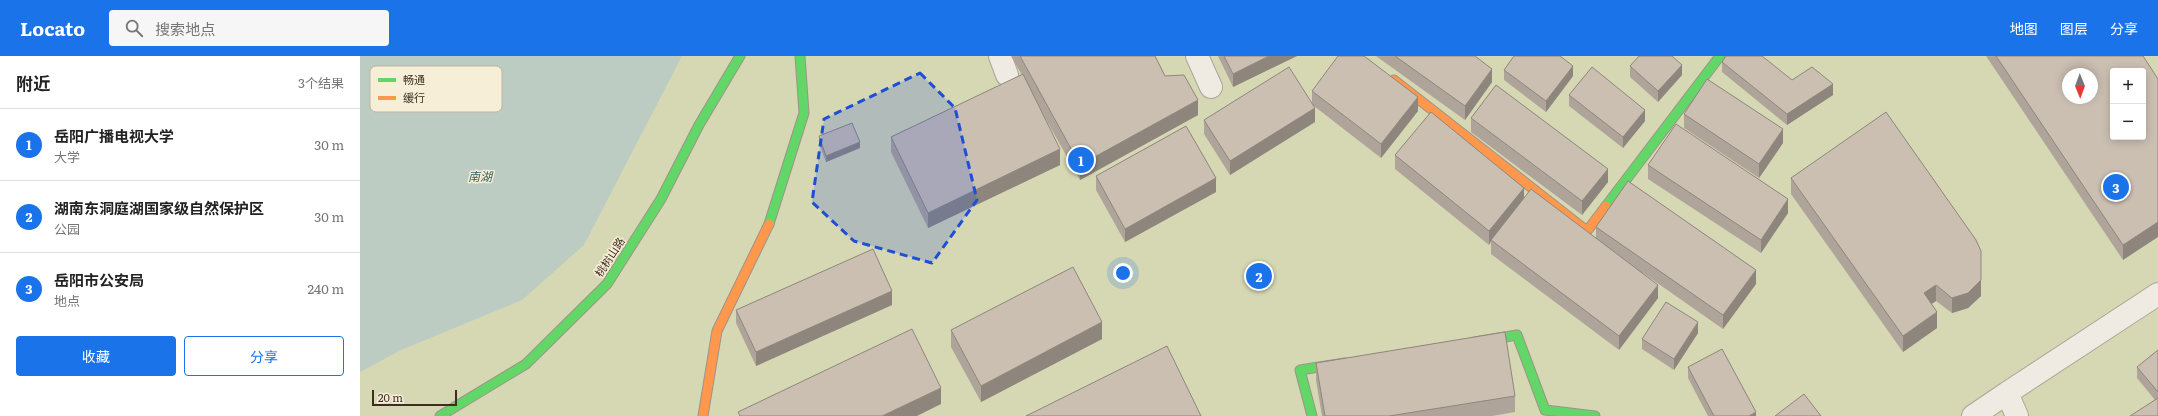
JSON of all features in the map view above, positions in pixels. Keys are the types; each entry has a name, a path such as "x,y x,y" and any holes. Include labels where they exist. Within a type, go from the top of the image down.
{"street":[{"name":"桃树山路","path":"440,416 526,364 607,284 661,199 699,124 740,56"},
{"path":"703,416 717,331 772,220 804,113 800,56"},
{"path":"1197,56 1212,87"},
{"path":"1388,75 1587,231 1720,56"},
{"path":"1973,416 2158,294"},
{"path":"1462,344 1517,335 1545,410 1595,416"},
{"path":"1312,416 1300,370 1354,362"},
{"path":"2007,393 2017,416"}],"highlighted area":[{"path":"920,73 955,108 977,200 932,263 854,241 812,202 824,119"}],"green space":[{"path":"360,56 2158,56 2158,416 360,416"}],"water":[{"name":"南湖","path":"360,56 682,56 584,245 522,300 401,350 360,372"}],"building":[{"path":"1020,56 1155,56 1165,76 1184,75 1198,100 1080,165"},
{"path":"1224,56 1269,56 1233,74"},
{"path":"1338,56 1364,56 1418,97 1381,144 1312,91"},
{"path":"1395,56 1475,56 1492,69 1465,106"},
{"path":"1514,56 1560,56 1573,66 1546,101 1504,70"},
{"path":"1639,56 1672,56 1682,65 1658,91 1630,66"},
{"path":"1726,56 1762,56 1792,80 1812,67 1833,84 1787,114 1722,62"},
{"path":"1996,56 2143,56 2158,79 2158,222 2123,245"},
{"path":"1289,67 1315,108 1230,161 1204,120"},
{"path":"1592,67 1645,110 1623,137 1569,95"},
{"path":"1023,74 1060,149 928,213 891,137"},
{"path":"1707,79 1783,129 1759,164 1684,114"},
{"path":"1496,85 1608,169 1582,201 1471,118"},
{"path":"1431,112 1524,188 1489,231 1395,155"},
{"path":"1886,112 1976,240 1981,251 1981,280 1968,293 1952,298 1936,285 1924,293 1937,312 1903,336 1791,178"},
{"path":"852,123 860,142 826,156 819,136"},
{"path":"1676,124 1788,199 1761,240 1648,165"},
{"path":"1186,126 1216,178 1125,229 1096,176"},
{"path":"1628,181 1756,270 1723,315 1596,227"},
{"path":"1531,189 1658,285 1619,336 1491,240"},
{"path":"873,249 892,291 756,352 736,310"},
{"path":"1073,267 1102,322 981,386 951,330"},
{"path":"1666,302 1698,322 1674,359 1642,339"},
{"path":"912,329 941,388 882,416 740,416 738,412"},
{"path":"1505,332 1515,396 1389,416 1325,416 1316,363"},
{"path":"1167,346 1201,416 1026,416"},
{"path":"1722,349 1756,412 1749,416 1714,416 1688,367"},
{"path":"2158,350 2158,392 2137,367"},
{"path":"1804,394 1821,416 1775,416"},
{"path":"2158,398 2158,416 2130,416"}],"traffic: fast":[{"path":"440,416 526,364 607,284 661,199 699,125 740,56"},
{"path":"769,224 804,113 800,56"},
{"path":"1606,206 1720,56"},
{"path":"1475,342 1517,335 1545,410 1595,416"},
{"path":"1312,416 1300,370 1345,363"}],"traffic: slow":[{"path":"1394,80 1587,231 1606,206"},
{"path":"703,416 717,331 769,224"}],"place":[{"name":"岳阳广播电视大学","path":"1081,160"},
{"name":"岳阳市公安局","path":"2116,187"},
{"name":"湖南东洞庭湖国家级自然保护区","path":"1259,276"}]}
